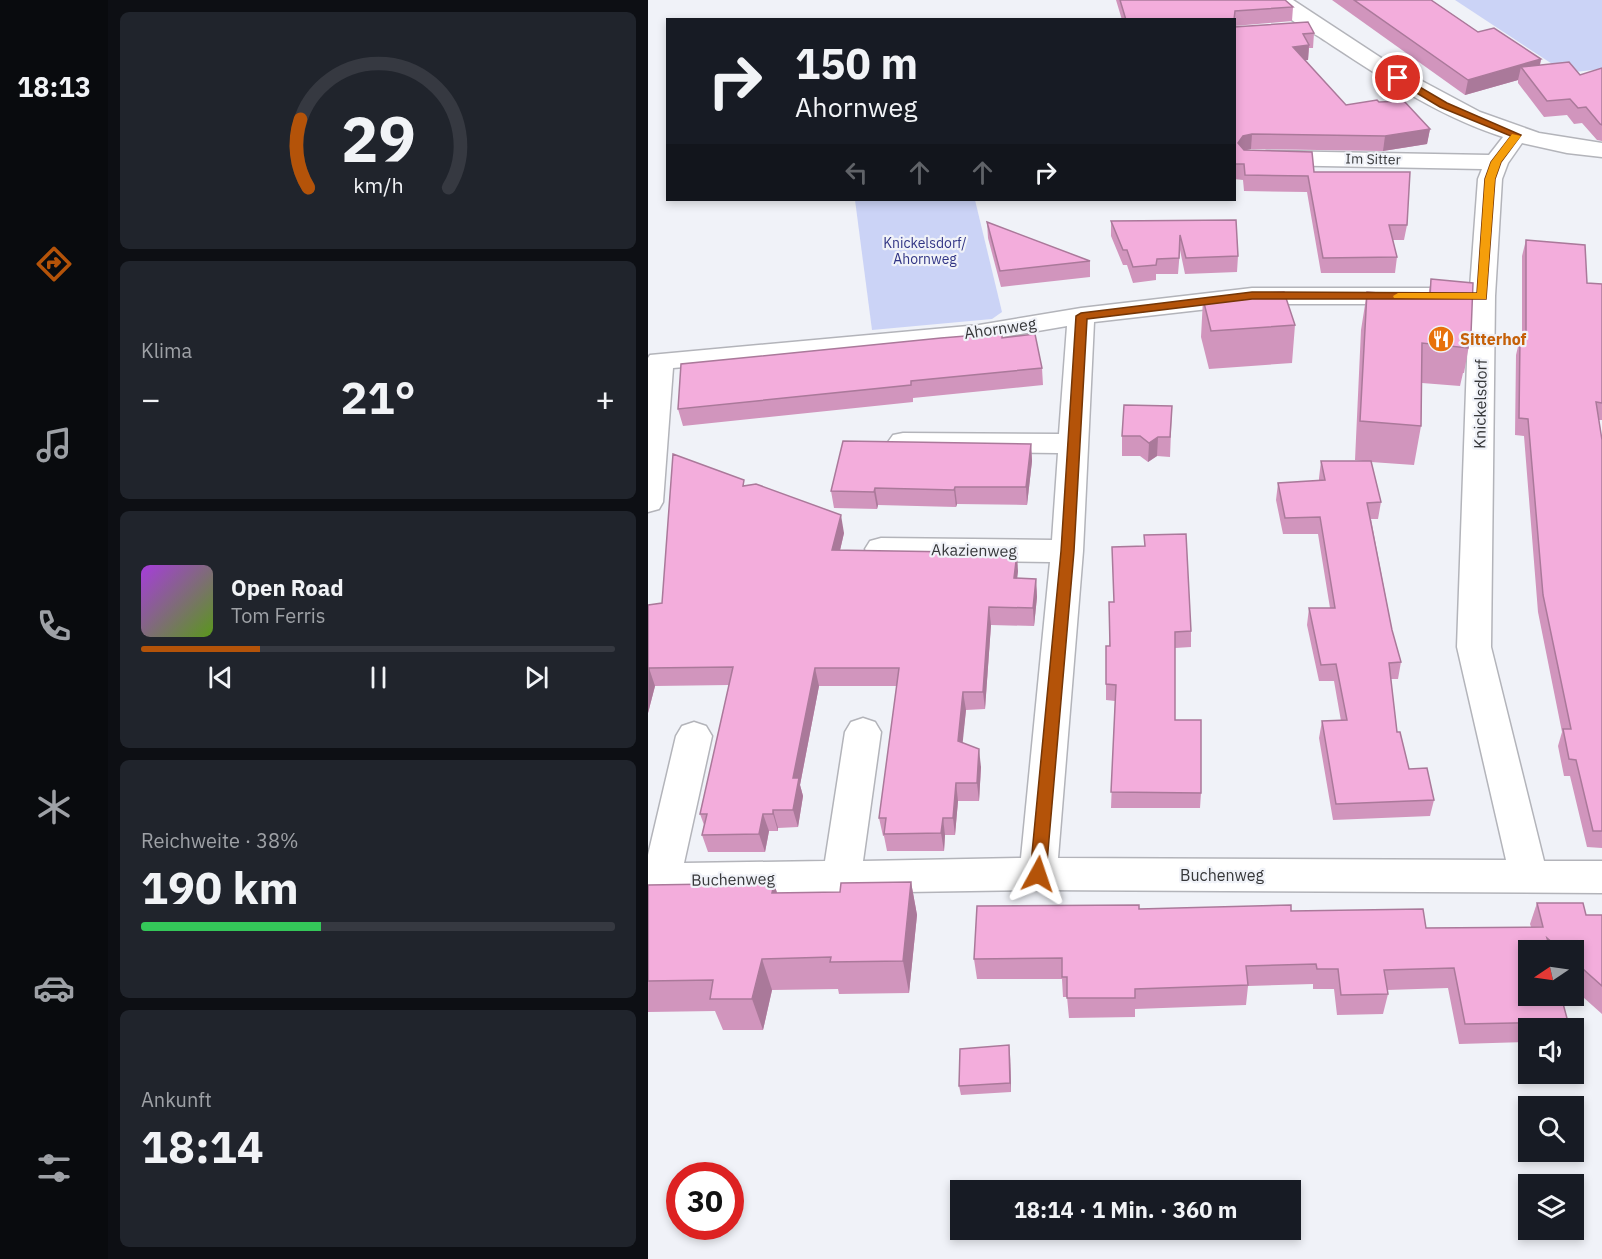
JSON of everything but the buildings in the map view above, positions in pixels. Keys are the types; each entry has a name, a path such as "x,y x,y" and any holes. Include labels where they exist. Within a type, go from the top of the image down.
{"street":[{"path":"1280,0 1435,101 1516,135 1576,148 1602,150"},
{"path":"1288,30 1320,27"},
{"name":"Knickelsdorf","path":"1516,135 1496,162 1490,179 1482,297 1474,647 1529,876"},
{"name":"Im Sitter","path":"1251,158 1496,162"},
{"name":"Ahornweg","path":"648,502 660,361 979,333 1081,316 1252,296 1482,297"},
{"path":"1038,874 1076,444 1081,316"},
{"path":"903,442 1076,444"},
{"name":"Akazienweg","path":"881,549 1067,551"},
{"path":"842,878 863,732"},
{"name":"Buchenweg","path":"694,736 654,880 1038,874 1602,877"}],"green space":[{"path":"1455,0 1602,0 1602,69 1566,73"},
{"name":"Knickelsdorf/ Ahornweg","path":"855,201 975,201 1002,312 992,319 872,330"}],"slow traffic":[{"path":"1398,296 1482,297 1490,179 1502,152 1516,136"}],"place":[{"name":"Sitterhof","path":"1441,339"}],"route":[{"path":"1038,874 1076,444 1081,316 1252,296 1482,297 1490,179 1496,162 1516,135 1443,105 1398,78"}]}
